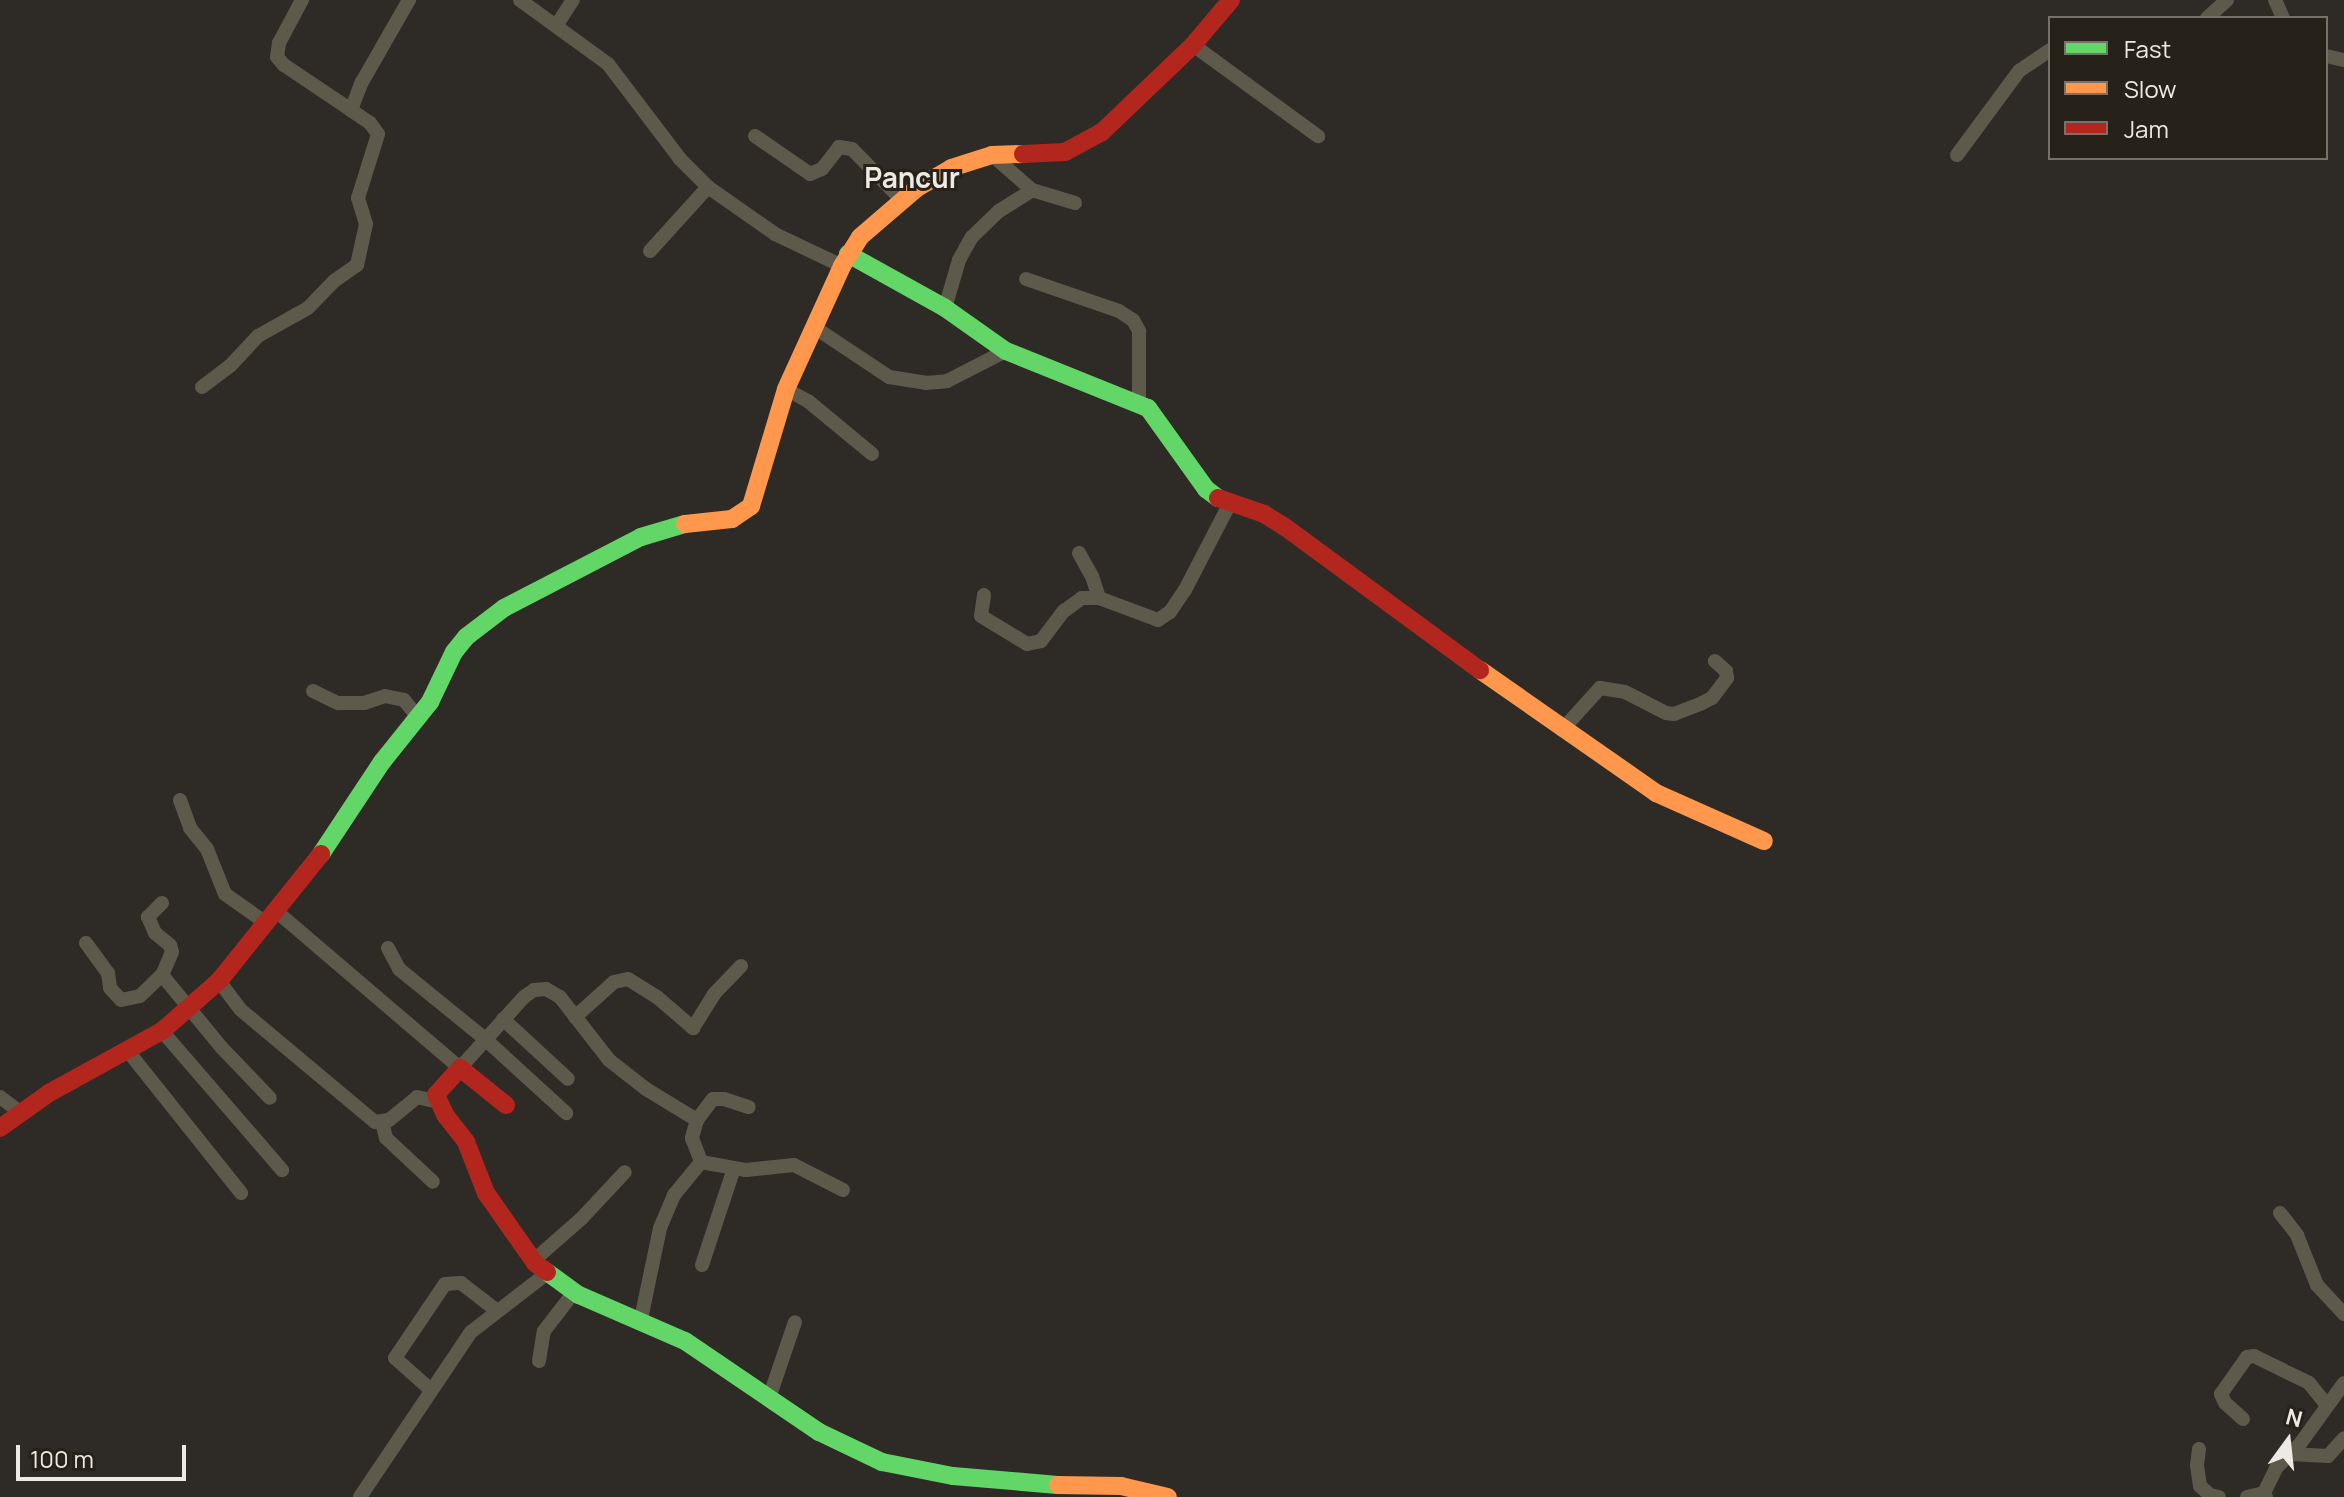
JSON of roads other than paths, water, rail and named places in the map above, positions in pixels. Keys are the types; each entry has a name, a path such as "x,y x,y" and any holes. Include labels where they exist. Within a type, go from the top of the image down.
{"street":[{"path":"202,387 230,366 258,336 308,308 334,281 357,265 366,224 358,198 378,134 370,123 284,65 277,57 279,43 302,0"},
{"path":"351,110 362,82 409,0"},
{"path":"520,0 608,64 680,159 708,187 775,234 845,260 945,308 1006,351 1139,402 1154,415 1206,489 1229,505 1251,509 1285,527 1562,730 1656,793 1764,841"},
{"path":"556,26 573,0"},
{"path":"0,1128 49,1093 162,1031 219,981 319,857 382,762 438,687 458,646 504,608 660,529 680,524 719,522 742,514 758,493 786,389 845,260 860,237 902,200 951,168 992,155 1065,152 1077,148 1119,118 1193,45 1231,0"},
{"path":"2209,16 2227,0"},
{"path":"1193,45 1318,136"},
{"path":"1957,155 2019,71 2048,51"},
{"path":"755,136 810,174 822,169 839,147 852,149 902,200"},
{"path":"992,155 1032,190 1075,203"},
{"path":"650,251 708,187"},
{"path":"945,308 959,260 972,237 999,211 1032,190"},
{"path":"1026,279 1119,311 1133,320 1139,331 1139,402"},
{"path":"814,327 889,377 926,383 947,381 1006,351"},
{"path":"786,389 808,401 872,454"},
{"path":"984,595 981,616 1027,644 1041,641 1064,611 1082,598 1099,598 1148,618 1165,617 1185,590 1229,505"},
{"path":"1079,553 1092,576 1099,598"},
{"path":"1562,730 1600,688 1625,692 1666,713 1712,698 1727,678 1726,671 1715,661"},
{"path":"313,691 338,703 364,703 385,696 404,700 418,717"},
{"path":"180,800 190,828 207,849 225,894 271,917 506,1105"},
{"path":"86,943 108,973 110,988 121,1000 140,996 162,975 172,952 170,945 155,933 148,917 162,903"},
{"path":"388,948 399,969 485,1039 566,1113"},
{"path":"575,1017 622,979 636,982 693,1028 714,994 741,966"},
{"path":"162,975 191,1006 222,1048 270,1098"},
{"path":"219,981 241,1010 375,1122 382,1122 417,1097 439,1102"},
{"path":"697,1120 626,1075 609,1060 560,997 546,989 534,990 438,1090 439,1102 466,1142 486,1193 540,1267 574,1292 685,1341 819,1432 882,1462 915,1470 1027,1485 1121,1486 1168,1497"},
{"path":"503,1019 568,1079"},
{"path":"162,1031 282,1170"},
{"path":"127,1050 241,1193"},
{"path":"0,1097 21,1113"},
{"path":"701,1162 692,1138 697,1120 713,1099 749,1107"},
{"path":"382,1122 386,1138 433,1182"},
{"path":"701,1162 757,1170 794,1165 843,1190"},
{"path":"641,1319 660,1228 674,1195 701,1162"},
{"path":"702,1265 734,1168"},
{"path":"360,1497 471,1332 540,1267 625,1172"},
{"path":"2280,1213 2297,1235 2317,1285 2344,1314"},
{"path":"431,1390 395,1358 445,1284 461,1283 496,1310"},
{"path":"539,1361 544,1331 574,1292"},
{"path":"769,1398 795,1322"},
{"path":"2243,1419 2225,1403 2221,1394 2247,1357 2260,1358 2309,1383 2326,1404"},
{"path":"2247,1497 2265,1495 2276,1468 2300,1444 2344,1383"},
{"path":"2289,1454 2328,1456 2344,1438"},
{"path":"2199,1449 2200,1486 2210,1495 2219,1497"}],"district":[{"name":"Pancur","path":"912,177"}]}
